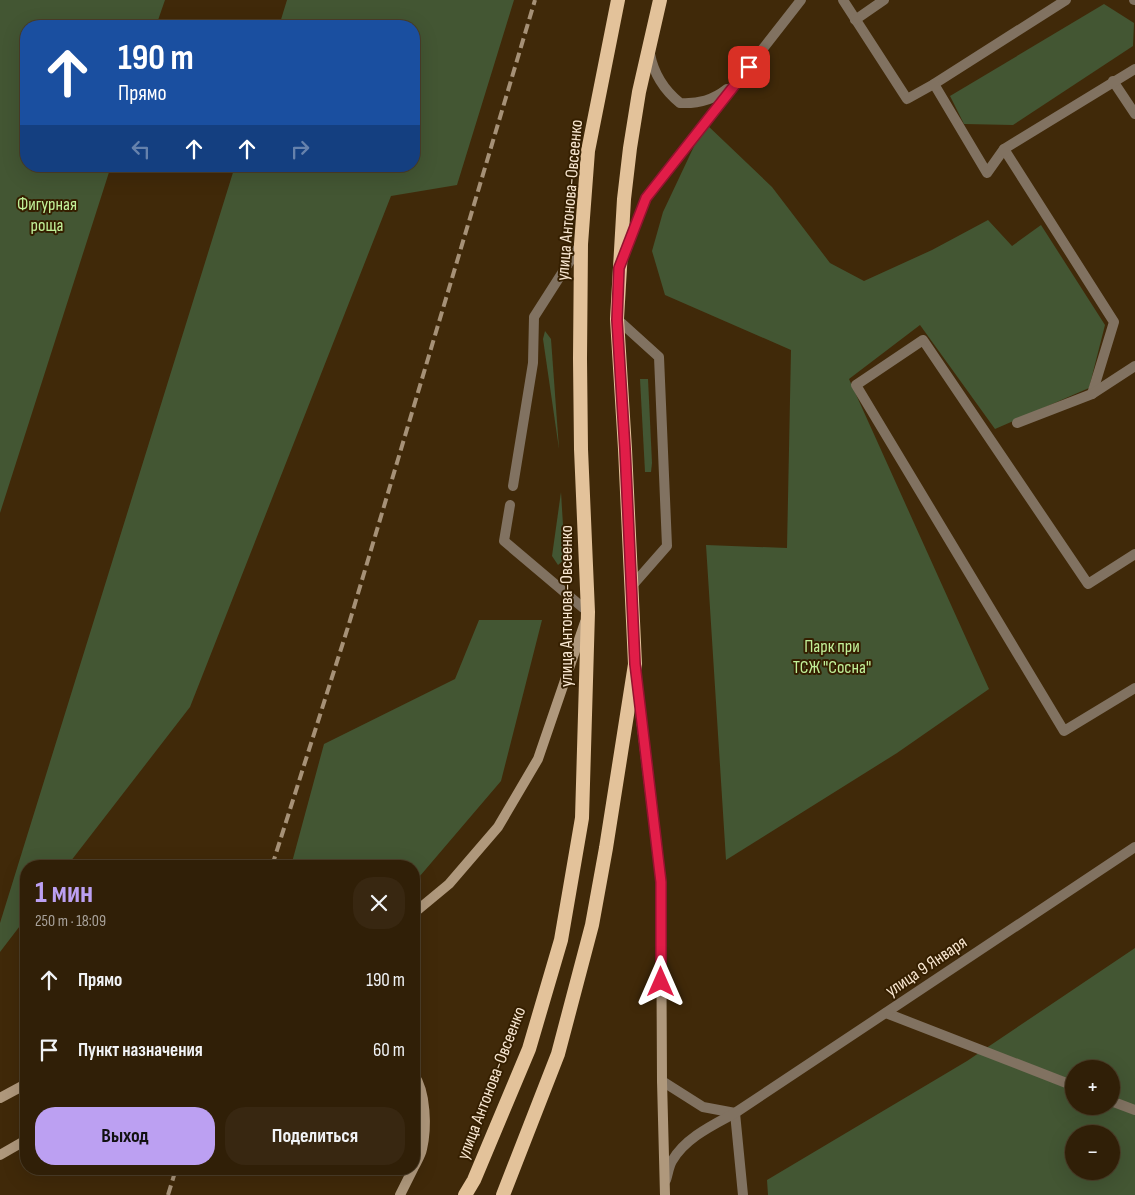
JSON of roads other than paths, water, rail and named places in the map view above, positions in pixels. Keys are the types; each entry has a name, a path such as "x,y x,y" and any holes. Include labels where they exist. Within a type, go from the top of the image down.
{"highway":[{"name":"улица Антонова-Овсеенко","path":"465,1195 474,1180 529,1048 561,940 582,818 588,612 581,449 581,244 588,151 618,0"},
{"path":"503,1195 558,1054 592,925 635,664 617,320 624,199 630,148 639,92 660,0"}],"main road":[{"path":"420,908 449,884 498,827 538,760 588,612"},
{"path":"635,664 661,882 662,1082 665,1195"},
{"path":"0,1098 20,1087"},
{"path":"420,1089 425,1112 422,1150 420,1154"},
{"path":"0,1155 20,1143"},
{"path":"400,1195 410,1175"}],"street":[{"path":"619,268 646,198 801,0"},
{"path":"843,0 907,99 934,84 1066,0"},
{"path":"856,20 884,0"},
{"path":"649,49 652,66 659,79 667,92 680,104 696,104 719,95 738,80"},
{"path":"934,84 987,172 1004,149 1135,69"},
{"path":"1114,82 1135,114"},
{"path":"1004,149 1114,322 1092,394"},
{"path":"513,486 533,363 534,317 581,244"},
{"path":"617,320 659,357 667,546 631,586"},
{"path":"1135,554 1088,584 923,340 856,385 1064,731 1135,688"},
{"path":"1017,423 1092,394 1135,366"},
{"path":"510,505 504,541 588,612"},
{"name":"улица 9 Января","path":"665,1183 671,1161 684,1146 704,1130 735,1113 1135,847"},
{"path":"886,1012 1065,1082"},
{"path":"662,1082 703,1107 735,1113 743,1195"},
{"path":"1120,1104 1135,1110"}],"railway":[{"path":"274,860 348,627 535,0"},
{"path":"168,1195 174,1175"}],"park label":[{"name":"Фигурная роща","path":"47,214"},
{"name":"Парк при ТСЖ \"Сосна\"","path":"832,656"}]}
